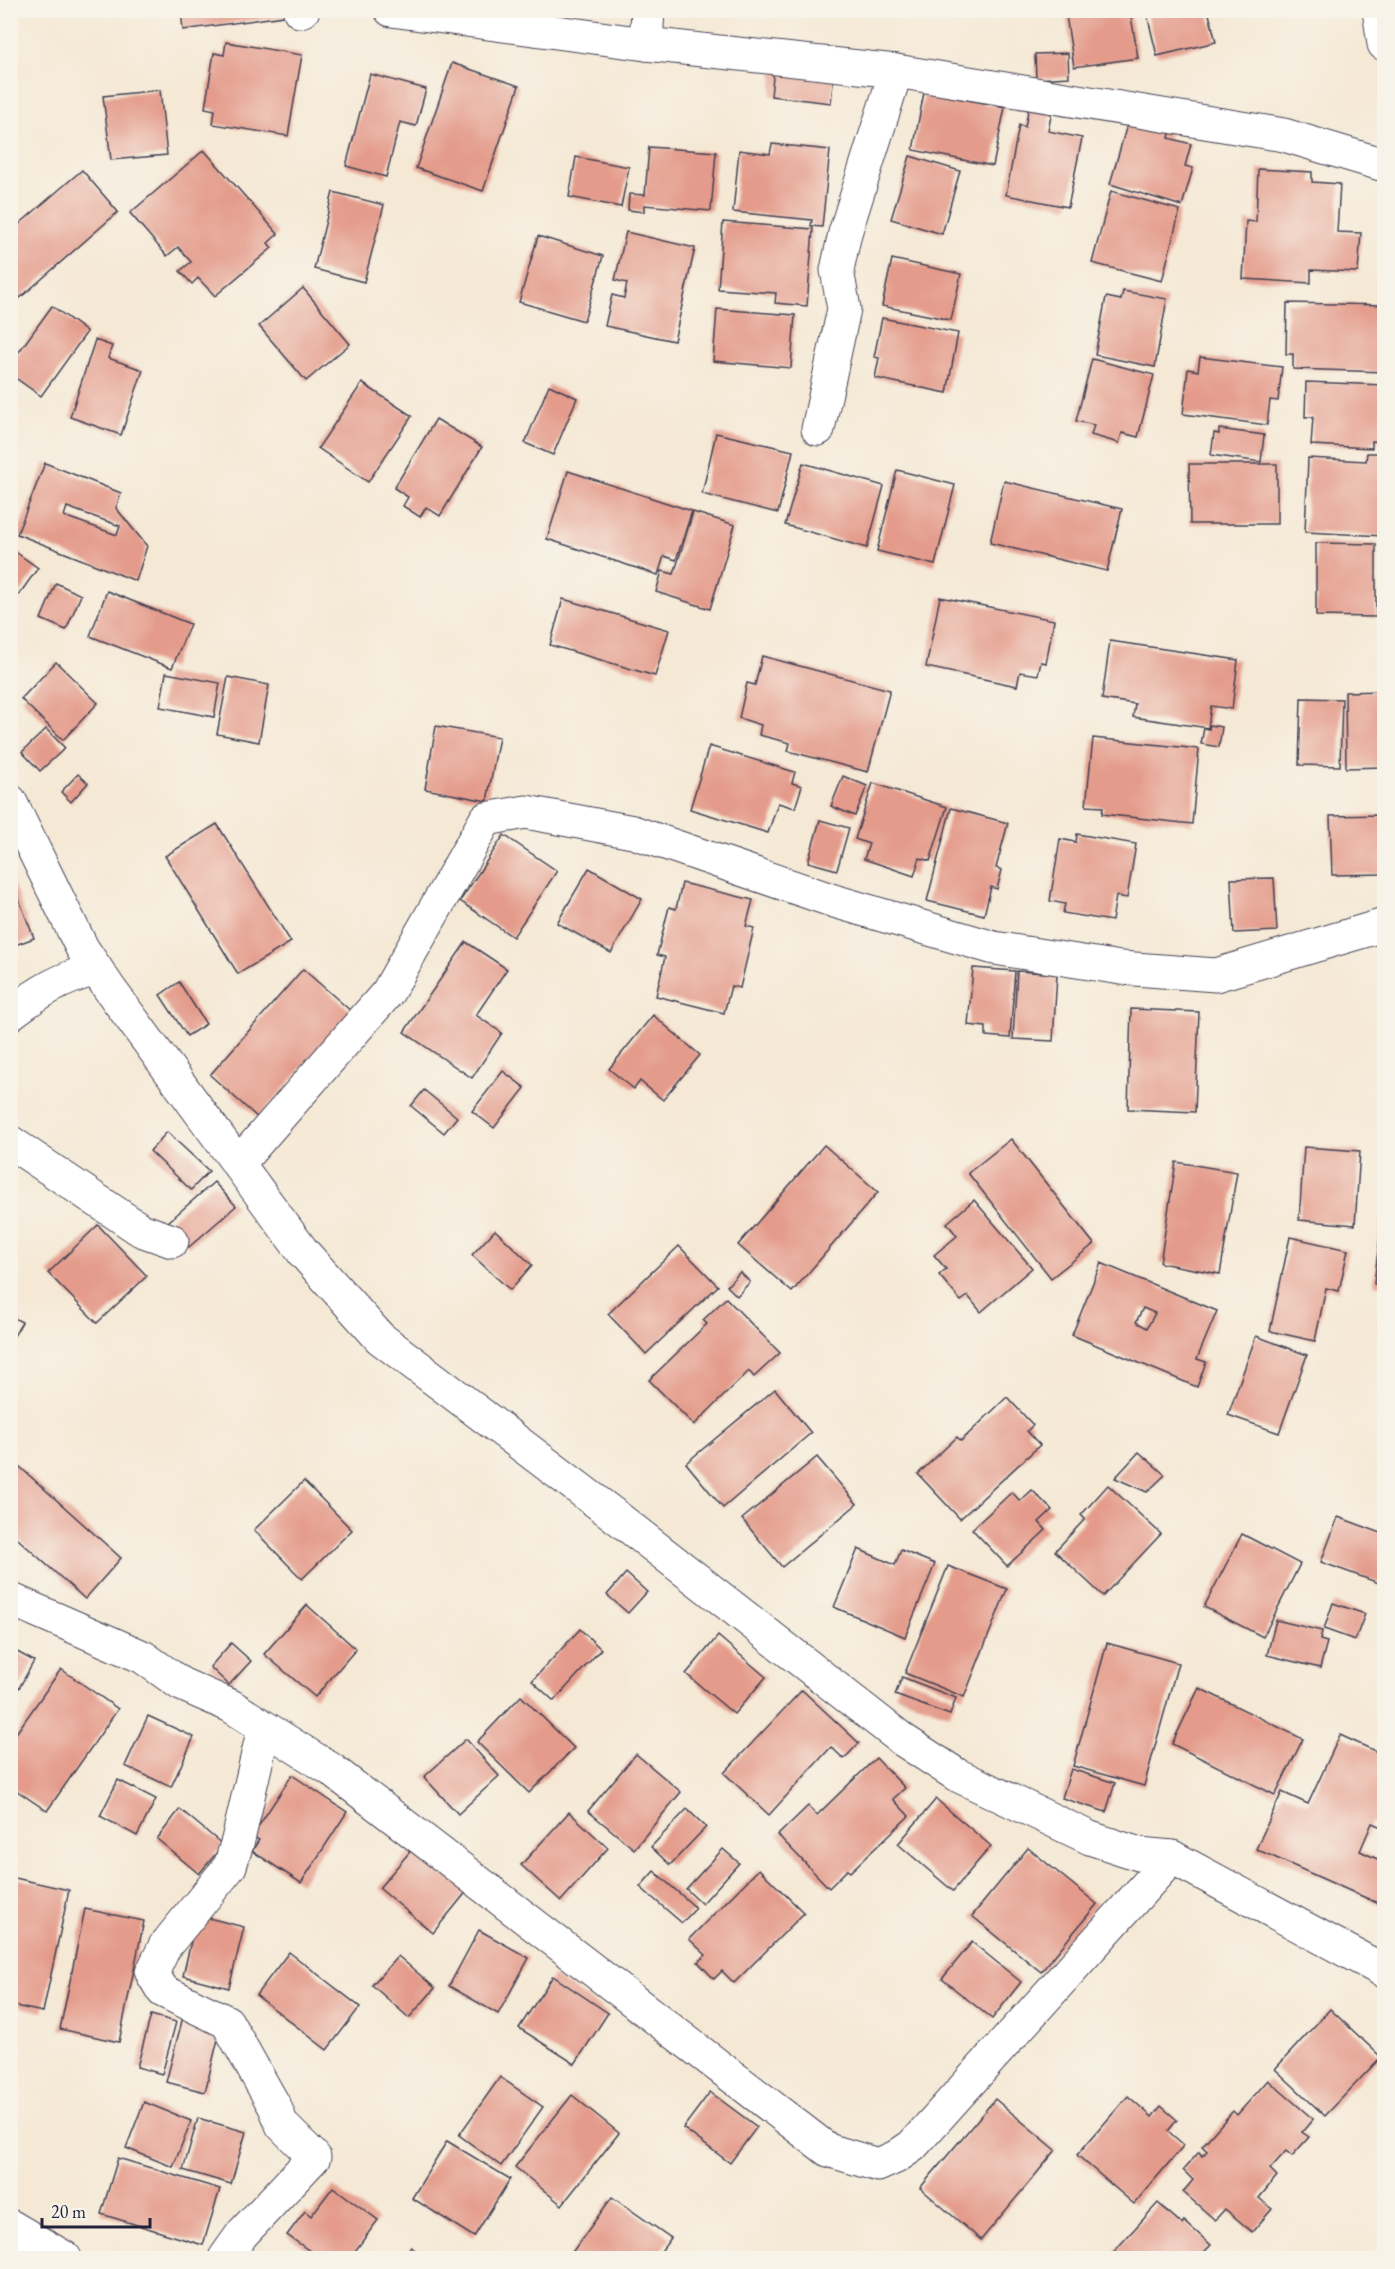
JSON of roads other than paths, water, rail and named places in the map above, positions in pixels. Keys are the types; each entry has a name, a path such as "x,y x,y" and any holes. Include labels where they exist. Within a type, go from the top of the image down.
{"street":[{"path":"391,10 646,44 896,71 1284,135 1384,165"},
{"path":"646,44 648,10"},
{"path":"1379,10 1384,44"},
{"path":"818,429 844,309 837,270 845,233 896,71"},
{"path":"10,801 82,948 96,969 303,1251 380,1338 614,1515 903,1740 957,1775 1090,1838 1139,1854 1172,1857 1384,1971"},
{"path":"238,1164 388,992 486,819 526,812 633,832 834,901 994,948 1121,968 1216,975 1384,926"},
{"path":"10,1014 38,992 70,976 96,969"},
{"path":"10,1142 141,1230 172,1241"},
{"path":"10,1599 143,1657 181,1684 231,1706 332,1770 828,2150 878,2165 912,2146 1172,1857"},
{"path":"225,2259 242,2234 314,2157 282,2125 275,2107 227,2022 163,1991 152,1973 165,1946 230,1866 264,1728"},
{"path":"10,2226 65,2259"}]}
